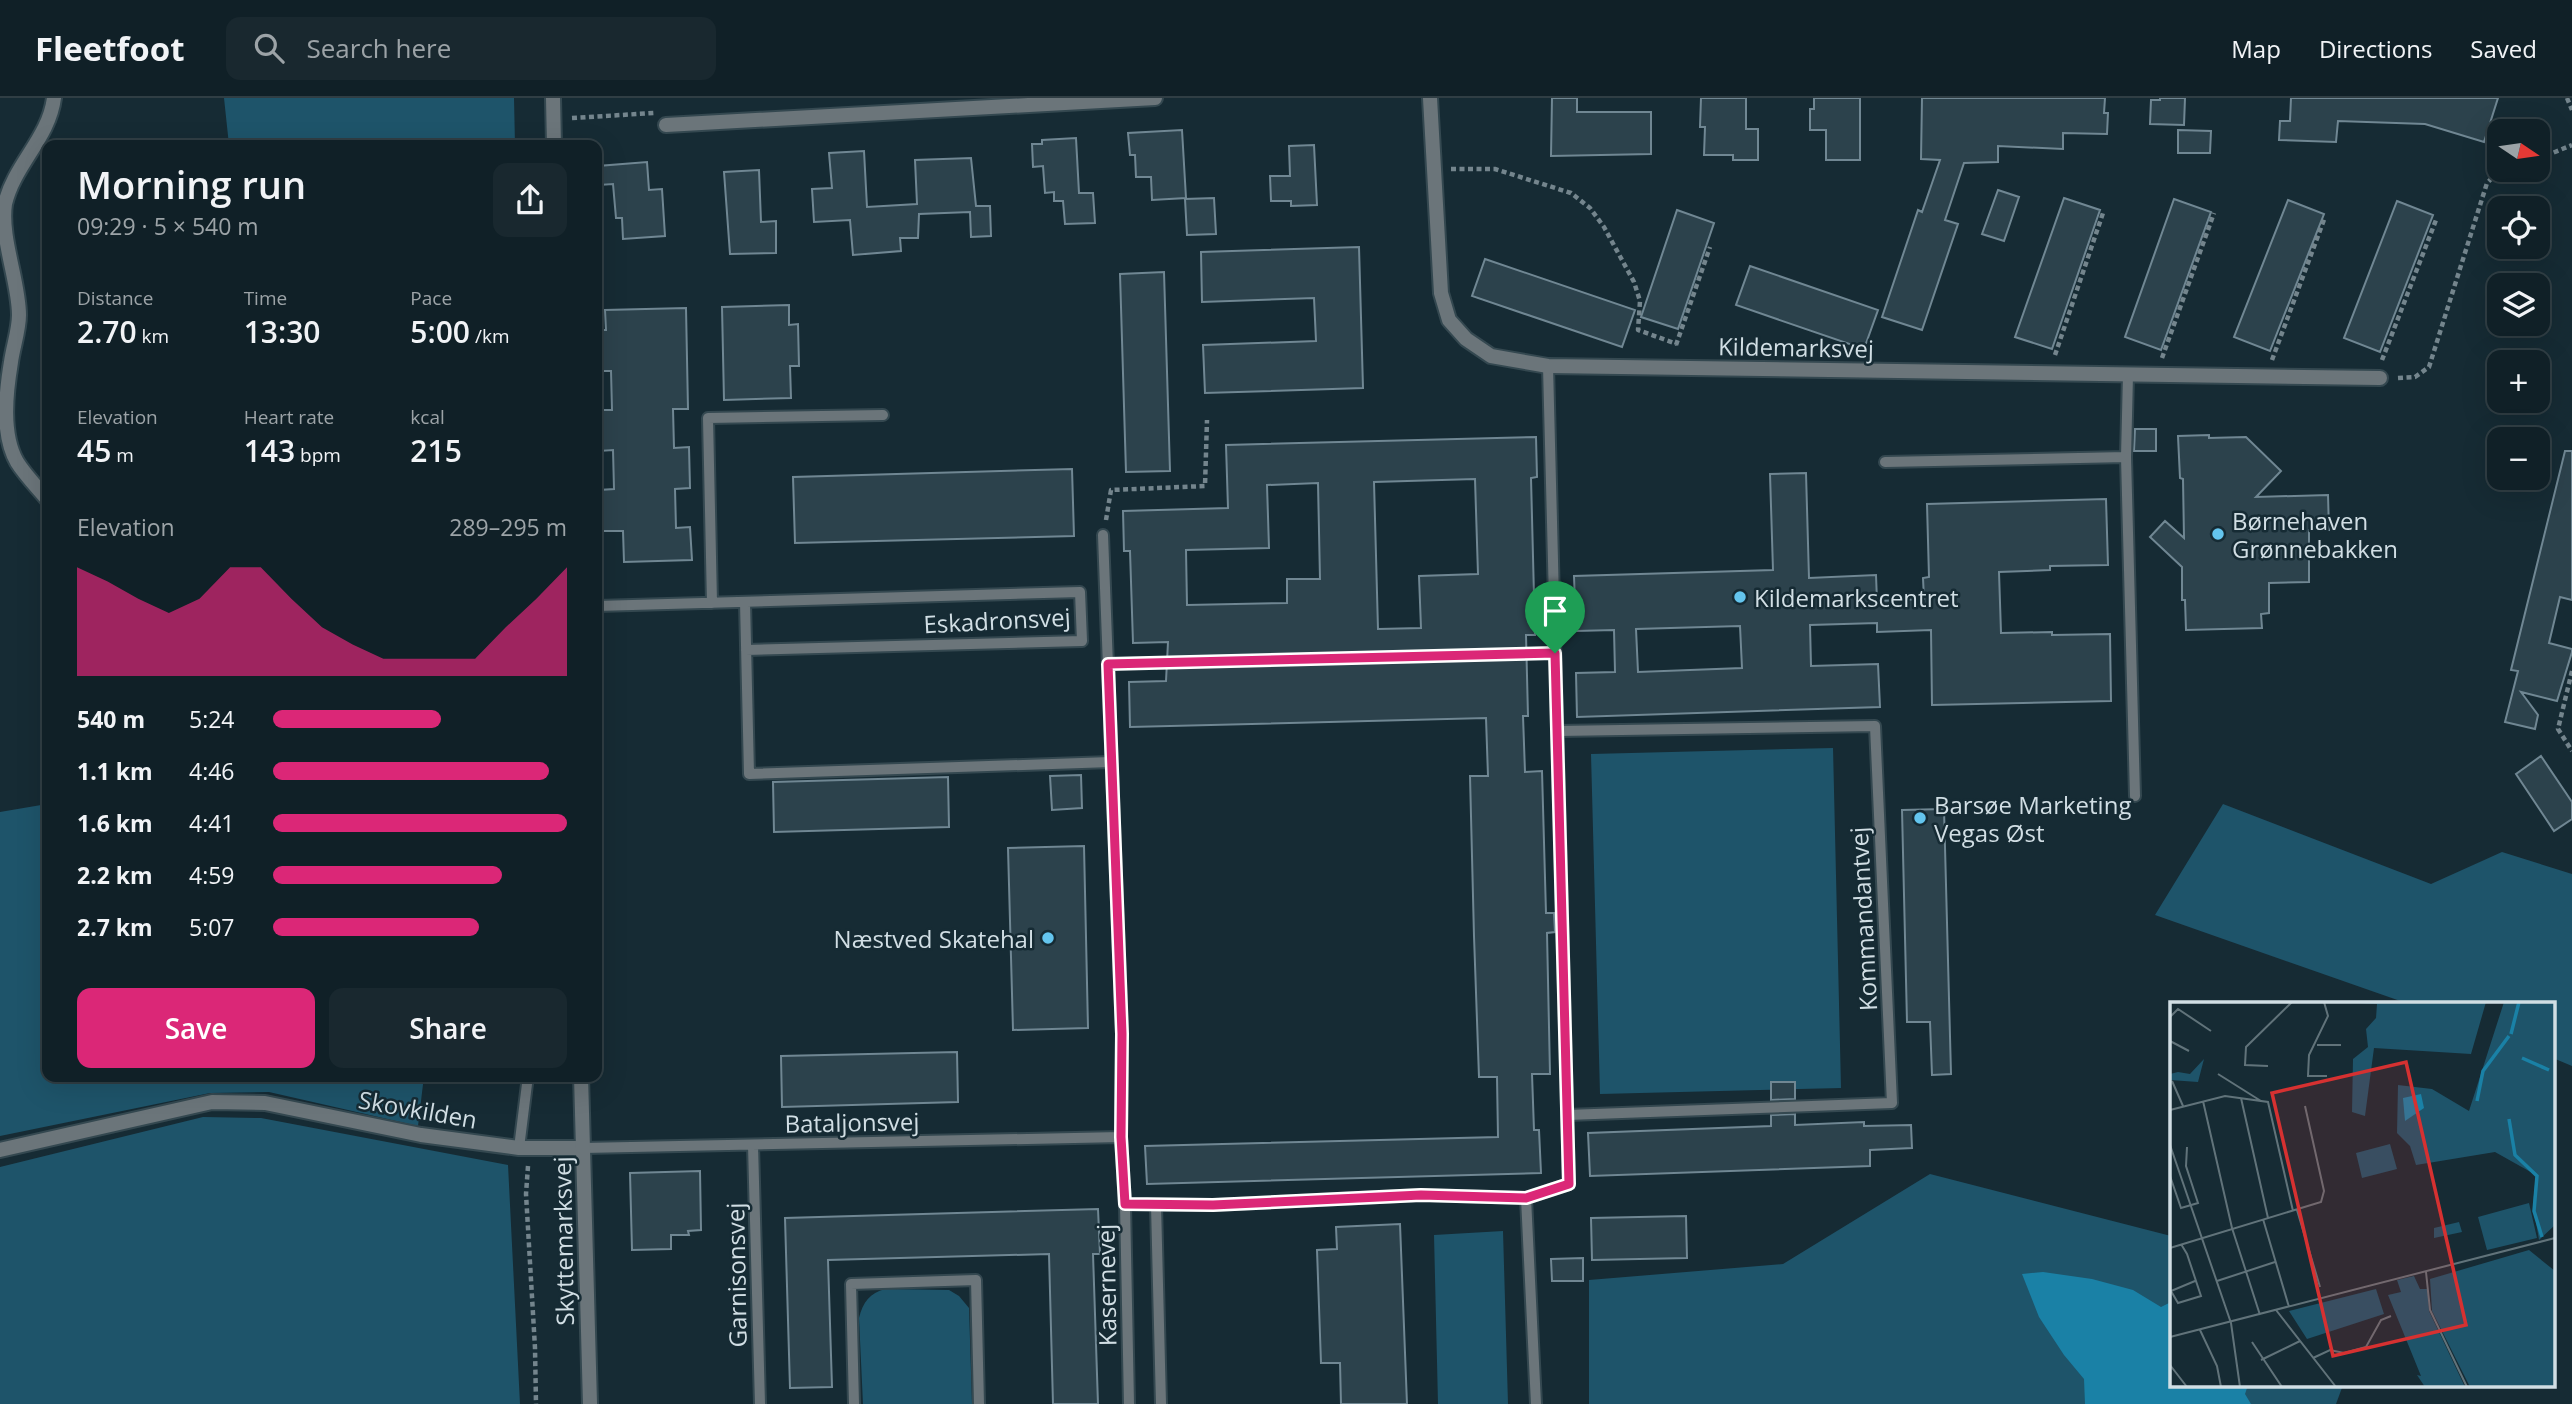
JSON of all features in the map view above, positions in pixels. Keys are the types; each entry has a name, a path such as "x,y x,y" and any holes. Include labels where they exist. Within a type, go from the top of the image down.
{"street":[{"path":"42,493 16,461 6,428 9,373 19,314 6,242 5,205 19,170 43,134 53,109 54,98"},
{"path":"553,98 554,140"},
{"path":"666,125 1154,98"},
{"name":"Kildemarksvej","path":"1430,98 1441,293 1448,320 1466,339 1491,356 1548,366 2378,378"},
{"name":"Skyttemarksvej","path":"581,1082 590,1404"},
{"name":"Skovkilden","path":"0,1150 212,1102 265,1103 421,1135 524,1148 583,1148"}],"lane":[{"path":"1125,1204 1240,1204 1421,1195 1526,1198 1569,1184 1548,366"},
{"path":"2128,375 2126,457 2135,796"},
{"path":"712,603 708,418 883,415"},
{"path":"1885,462 2126,457"},
{"name":"Kasernevej","path":"1103,535 1122,1034 1121,1137 1129,1404"},
{"name":"Eskadronsvej","path":"602,606 1080,592 1082,641 746,650"},
{"path":"744,602 748,774 1111,762"},
{"name":"Kommandantvej","path":"1558,731 1875,726 1892,1103 1567,1115"},
{"path":"524,1148 528,1082"},
{"name":"Bataljonsvej","path":"583,1148 1121,1137"},
{"name":"Garnisonsvej","path":"753,1145 760,1404"},
{"path":"1526,1198 1535,1404"},
{"path":"1156,1205 1161,1404"},
{"path":"854,1404 851,1284 976,1280 979,1404"}],"path":[{"path":"2567,98 2572,110"},
{"path":"553,119 657,113 666,125"},
{"path":"2550,154 2572,145"},
{"path":"1434,170 1495,169 1571,193 1590,208 1604,227 1634,282 1640,301 1638,330 1677,344"},
{"path":"2436,220 2378,378 2415,377 2429,367 2488,182"},
{"path":"2049,373 2103,213"},
{"path":"2156,375 2214,213"},
{"path":"2266,377 2325,217"},
{"path":"1668,368 1710,247"},
{"path":"1103,535 1111,490 1206,486 1207,420"},
{"path":"1108,664 1555,653"},
{"path":"2572,671 2558,729 2572,751"},
{"path":"524,1148 536,1404"}],"shaded area":[{"path":"224,98 514,98 515,140 228,140"},
{"path":"1833,748 1841,1088 1600,1094 1591,754"},
{"path":"2223,804 2431,884 2502,852 2572,874 2572,1066 2554,1058 2554,1002 2403,1002 2155,915"},
{"path":"42,805 42,1082 423,1082 418,1126 269,1092 210,1093 0,1136 0,812"},
{"path":"203,1117 261,1118 508,1165 520,1404 0,1404 0,1167"},
{"path":"1930,1174 2170,1236 2170,1386 2343,1386 2336,1404 1589,1404 1589,1280 1783,1264"},
{"path":"1503,1231 1508,1404 1438,1404 1434,1235"},
{"path":"2043,1272 2092,1279 2133,1290 2161,1307 2170,1302 2170,1386 2248,1386 2245,1394 2251,1404 2085,1404 2084,1379 2039,1317 2022,1274"},
{"path":"885,1289 949,1290 959,1296 969,1308 972,1404 863,1404 859,1318 868,1299"}],"building":[{"path":"1552,98 1577,98 1577,112 1651,112 1651,154 1551,156"},
{"path":"1701,98 1746,98 1746,129 1758,129 1758,160 1733,160 1733,155 1704,155 1705,127 1700,127"},
{"path":"1814,98 1860,98 1860,160 1826,160 1826,130 1810,130 1810,109 1814,109"},
{"path":"1922,98 2105,98 2104,113 2108,113 2107,134 2063,133 2063,149 1998,146 1998,162 1964,163 1945,220 1958,224 1922,330 1882,317 1918,210 1922,212 1940,160 1921,159"},
{"path":"2185,98 2184,125 2150,124 2151,100"},
{"path":"2291,98 2498,98 2491,119 2487,119 2484,142 2425,124 2338,121 2336,142 2279,140 2280,121 2290,121"},
{"path":"1182,130 1186,198 1152,200 1151,177 1136,177 1135,155 1130,155 1128,133"},
{"path":"2178,130 2211,131 2210,153 2178,153"},
{"path":"1076,138 1079,193 1093,193 1095,223 1065,224 1063,201 1054,201 1054,192 1045,193 1043,166 1033,167 1032,144 1042,144 1042,140"},
{"path":"1314,145 1317,205 1291,206 1291,201 1271,201 1270,176 1290,176 1289,146"},
{"path":"864,151 867,207 917,204 915,160 971,158 976,206 990,206 991,236 971,237 970,212 919,214 918,238 900,238 901,251 853,255 850,220 814,222 812,189 832,188 829,153"},
{"path":"647,162 649,190 662,189 665,236 623,239 622,218 616,218 613,184 602,185 602,166"},
{"path":"759,170 761,222 776,221 776,253 730,254 724,172"},
{"path":"1998,190 2019,197 2004,241 1982,234"},
{"path":"1214,198 1216,234 1187,235 1185,199"},
{"path":"2064,198 2100,210 2052,349 2015,337"},
{"path":"2174,199 2211,212 2161,350 2125,337"},
{"path":"2288,200 2324,214 2270,351 2234,337"},
{"path":"2397,201 2433,215 2380,352 2344,338"},
{"path":"1677,210 1714,223 1678,329 1641,317"},
{"path":"1359,247 1363,388 1205,393 1203,345 1316,341 1314,298 1202,302 1201,252"},
{"path":"1485,259 1635,310 1622,347 1472,296"},
{"path":"1750,266 1878,310 1864,349 1736,305"},
{"path":"1164,272 1170,471 1126,472 1120,274"},
{"path":"789,305 789,325 798,324 799,366 790,366 791,398 724,400 722,307"},
{"path":"686,308 688,409 673,409 674,448 689,447 690,488 675,489 676,528 690,527 692,560 624,562 623,531 602,531 602,490 614,489 613,450 602,451 602,410 612,410 611,371 602,371 605,310"},
{"path":"2135,429 2156,429 2156,451 2134,451"},
{"name":"Børnehaven Grønnebakken","path":"2209,435 2209,438 2246,437 2281,471 2256,497 2328,495 2329,530 2309,530 2309,582 2269,583 2269,613 2261,614 2262,628 2186,630 2182,567 2150,537 2165,521 2184,538 2183,479 2180,478 2178,436"},
{"path":"1536,437 1537,477 1531,478 1535,635 1526,635 1528,716 1523,716 1525,772 1542,771 1546,913 1554,913 1555,932 1547,933 1550,1074 1532,1074 1534,1130 1539,1130 1541,1173 1147,1184 1145,1146 1498,1137 1497,1077 1479,1077 1474,936 1470,776 1488,776 1486,718 1130,727 1129,682 1166,681 1168,642 1133,643 1130,551 1124,551 1123,511 1228,508 1226,445","holes":["1475,479 1478,574 1419,576 1421,628 1378,629 1374,482","1318,483 1320,579 1287,579 1287,603 1187,605 1186,550 1269,548 1267,485"]},
{"path":"2565,451 2572,451 2572,600 2560,597 2549,643 2572,649 2572,652 2557,701 2521,692 2538,715 2535,729 2505,722 2518,671 2511,670"},
{"path":"1072,469 1074,536 795,543 793,477"},
{"path":"1806,473 1809,578 1876,575 1877,601 1924,599 1923,578 1929,577 1927,504 2106,499 2108,565 2050,566 2050,570 1999,572 2001,633 2110,634 2111,701 1932,705 1931,630 1877,632 1877,623 1810,625 1811,666 1878,664 1880,707 1577,717 1576,673 1615,672 1614,630 1576,631 1574,576 1773,570 1770,474","holes":["1740,626 1742,668 1638,672 1636,629"]},
{"path":"2541,756 2572,802 2572,819 2554,831 2516,774"},
{"path":"1081,775 1082,808 1052,810 1050,776"},
{"path":"948,777 949,827 774,832 773,782"},
{"path":"1944,809 1951,1074 1932,1075 1930,1022 1907,1022 1902,810"},
{"name":"Næstved Skatehal","path":"1084,846 1088,1028 1013,1030 1008,848"},
{"path":"957,1052 958,1102 782,1107 781,1056"},
{"path":"1771,1082 1795,1082 1795,1099 1771,1100"},
{"path":"1795,1114 1795,1125 1864,1122 1864,1126 1911,1125 1912,1148 1870,1150 1870,1166 1590,1176 1588,1133 1771,1126 1771,1115"},
{"path":"700,1171 701,1230 688,1231 689,1235 671,1235 671,1249 632,1250 630,1173"},
{"path":"1098,1209 1100,1254 1093,1254 1098,1404 1053,1404 1049,1254 828,1260 832,1387 790,1388 785,1218"},
{"path":"1686,1216 1687,1258 1592,1260 1591,1218"},
{"path":"1400,1224 1407,1404 1341,1404 1340,1363 1321,1363 1317,1250 1337,1249 1336,1227"},
{"path":"1583,1258 1583,1281 1552,1281 1551,1259"}],"place":[{"name":"Børnehaven Grønnebakken","path":"2218,534"},
{"name":"Kildemarkscentret","path":"1740,597"},
{"name":"Barsøe Marketing Vegas Øst","path":"1920,818"},
{"name":"Næstved Skatehal","path":"1048,938"}],"route":[{"path":"1555,653 1569,1184 1526,1198 1421,1195 1213,1205 1125,1204 1121,1137 1122,1034 1108,664 1555,653"}]}
